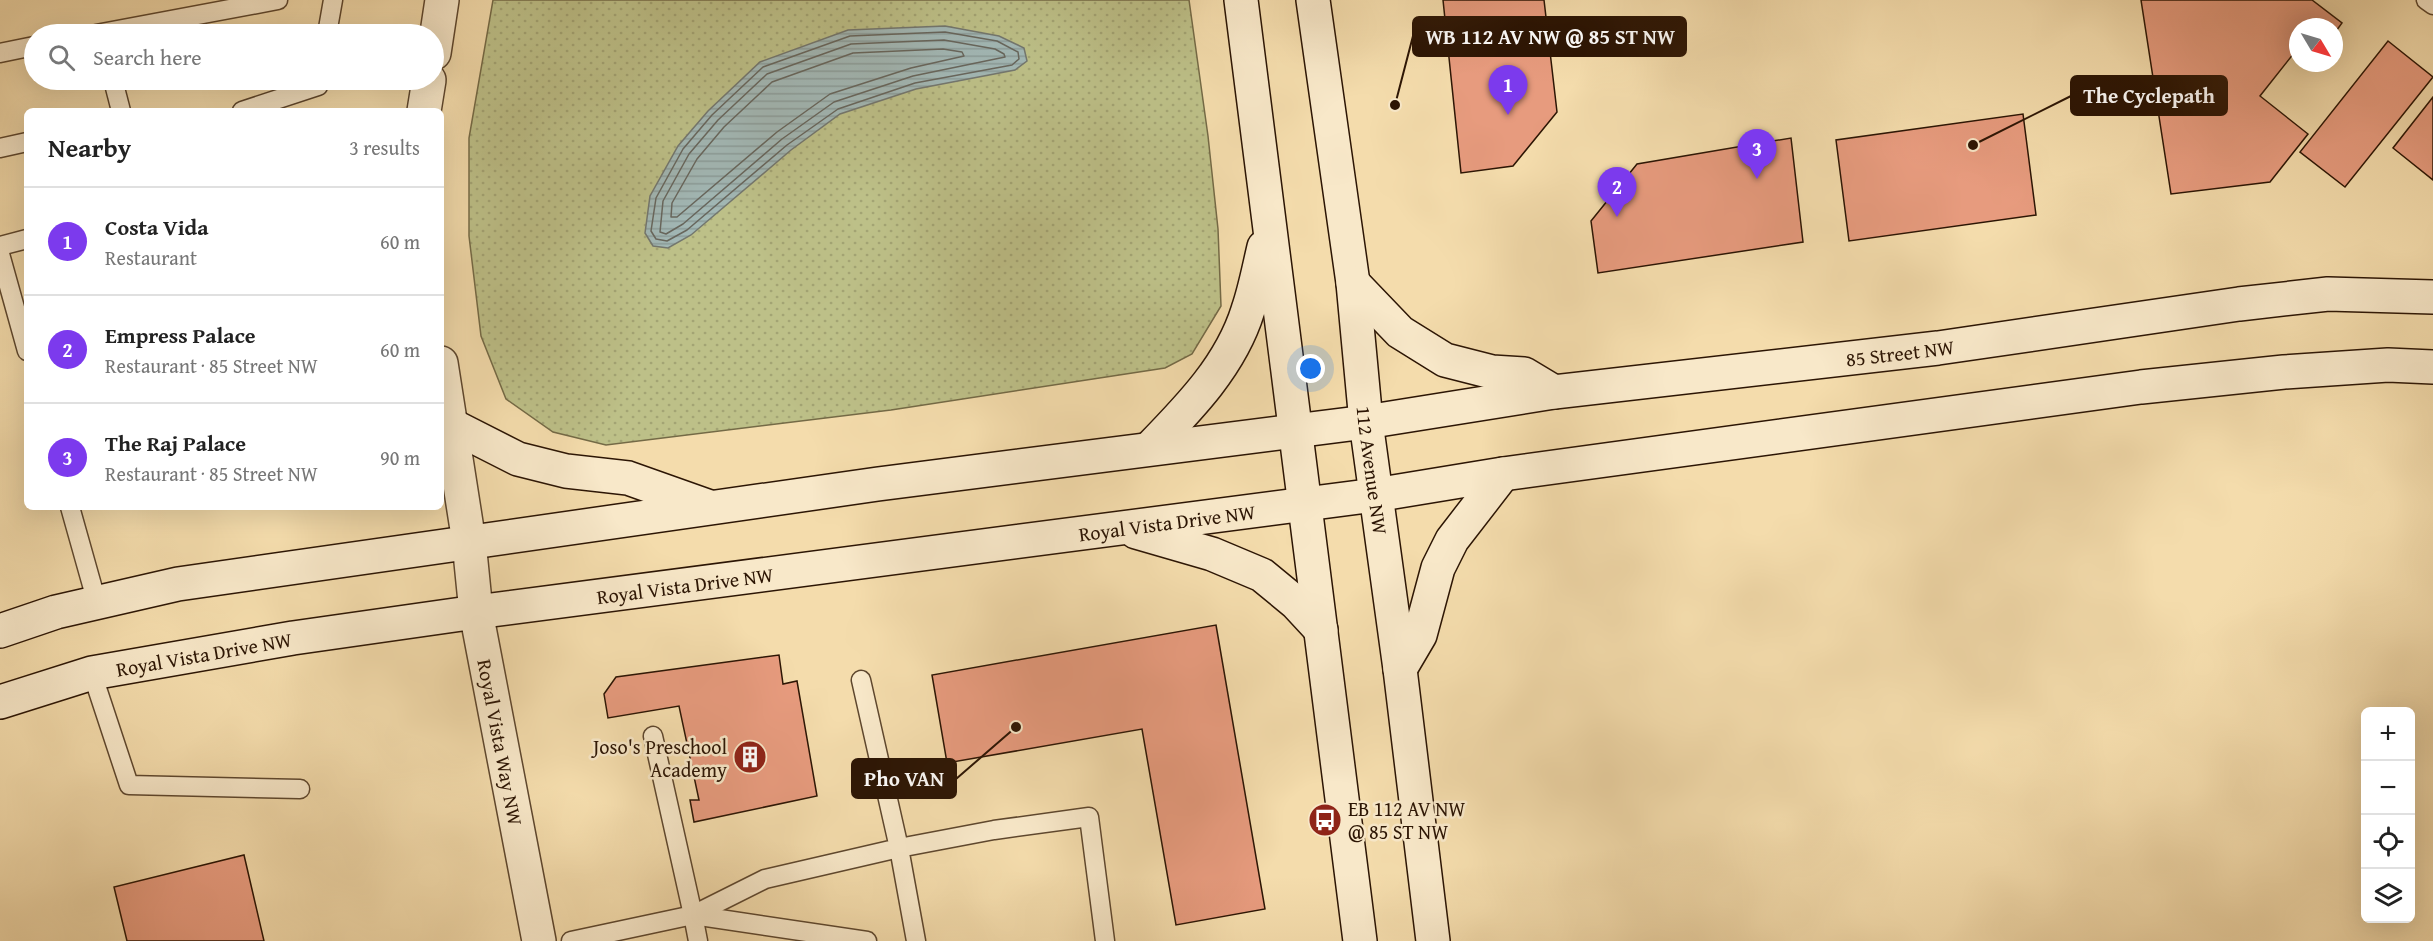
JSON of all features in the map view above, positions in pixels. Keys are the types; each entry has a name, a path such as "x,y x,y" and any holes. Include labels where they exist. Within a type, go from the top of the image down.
{"street":[{"path":"437,24 439,0"},
{"path":"1241,0 1268,228 1303,504 1322,630 1360,941"},
{"name":"112 Avenue NW","path":"1313,0 1353,283 1366,422 1400,669 1433,941"},
{"path":"424,108 427,90"},
{"path":"1150,448 1208,383 1235,342 1249,310 1268,228"},
{"path":"1353,283 1400,332 1445,360 1492,372 1524,374 1554,392"},
{"name":"85 Street NW","path":"1366,422 1554,392 1938,348 2239,304 2328,294 2433,297"},
{"path":"1375,495 1503,474 2141,387 2284,372 2388,365 2433,367"},
{"name":"Royal Vista Way NW","path":"444,382 469,542 476,612 539,941"},
{"path":"0,631 56,612 178,584 712,507 1150,448 1366,422"},
{"path":"451,425 518,459 566,471 628,478 712,507"},
{"path":"1400,669 1420,635 1438,568 1452,540 1503,474"},
{"name":"Royal Vista Drive NW","path":"0,702 92,673 293,638 1375,495"},
{"path":"1122,528 1212,554 1262,575 1296,603 1322,630"}],"lane":[{"path":"152,24 278,0"},
{"path":"329,24 333,0"},
{"path":"2426,0 2433,5"},
{"path":"0,53 24,48"},
{"path":"116,90 120,108"},
{"path":"251,108 306,90"},
{"path":"0,148 24,143"},
{"path":"0,246 24,240"},
{"path":"0,254 24,338"},
{"path":"71,510 97,603"},
{"path":"92,673 129,785 300,789"},
{"path":"861,680 899,848 916,941"},
{"path":"653,736 698,941"},
{"path":"571,941 693,915 765,879 899,848 994,830 1089,817 1105,941"},
{"path":"693,915 867,941"}],"green space":[{"path":"493,0 1189,0 1218,229 1221,306 1192,354 1165,368 891,410 606,445 553,432 506,399 481,336 469,236 469,138"}],"water":[{"path":"945,26 999,36 1024,48 1027,61 1015,70 916,89 840,114 791,150 691,235 668,248 653,246 645,233 650,196 678,146 708,111 760,62 848,30"}],"building":[{"path":"1443,0 1544,0 1557,112 1513,166 1461,173"},
{"path":"2141,0 2312,0 2335,18 2289,18 2289,59 2260,96 2308,134 2270,182 2171,194"},
{"path":"2388,41 2433,77 2345,187 2300,152"},
{"path":"2433,97 2433,180 2393,148"},
{"path":"2023,114 2036,215 1849,241 1836,140"},
{"path":"1791,138 1803,242 1598,273 1591,221 1637,164"},
{"path":"1216,625 1265,909 1176,925 1142,729 947,763 932,675"},
{"name":"Joso's Preschool Academy","path":"779,655 783,684 797,681 817,796 694,822 690,800 699,800 679,706 608,718 604,694 616,677"},
{"path":"244,855 264,941 127,941 114,887"}],"place":[{"name":"WB 112 AV NW @ 85 ST NW","path":"1395,105"},
{"name":"Costa Vida","path":"1508,115"},
{"name":"The Cyclepath","path":"1973,145"},
{"name":"The Raj Palace","path":"1757,179"},
{"name":"Empress Palace","path":"1617,217"},
{"name":"Pho VAN","path":"1016,727"},
{"name":"Joso's Preschool Academy","path":"750,757"},
{"name":"EB 112 AV NW @ 85 ST NW","path":"1325,820"}]}
